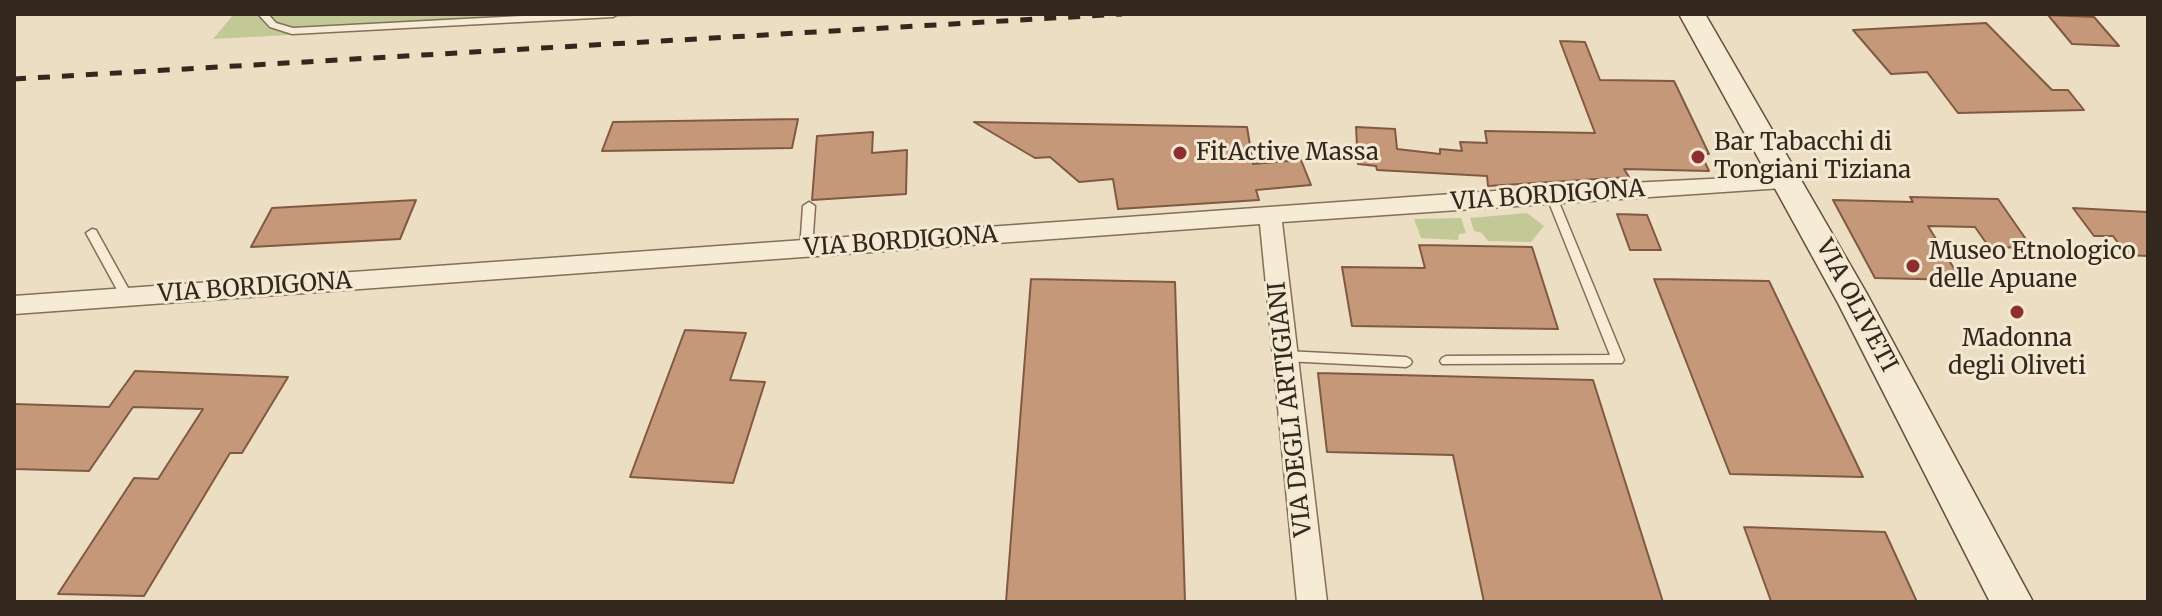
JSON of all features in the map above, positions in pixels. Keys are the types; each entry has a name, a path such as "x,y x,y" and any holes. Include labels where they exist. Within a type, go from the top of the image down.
{"main road":[{"name":"VIA OLIVETI","path":"1692,14 1757,133 1789,182 2012,602"}],"street":[{"name":"VIA BORDIGONA","path":"14,305 1551,195 1789,182"},
{"name":"VIA DEGLI ARTIGIANI","path":"1270,216 1312,602"}],"lane":[{"path":"263,14 273,25 292,31 613,14"},
{"path":"1446,361 1618,360 1551,195"},
{"path":"806,249 809,206"},
{"path":"92,233 127,297"},
{"path":"1285,356 1406,362"}],"green space":[{"path":"234,14 675,14 213,39"},
{"path":"1527,213 1544,226 1531,242 1488,241 1482,233 1474,231 1470,218"},
{"path":"1461,218 1466,233 1459,234 1458,240 1421,238 1414,219"}],"building":[{"path":"2048,15 2094,17 2119,46 2072,44"},
{"path":"1986,23 2052,90 2068,90 2084,110 1958,113 1927,72 1891,74 1853,30"},
{"path":"1560,41 1585,42 1600,80 1674,81 1709,154 1701,154 1709,171 1624,169 1629,177 1488,186 1487,176 1377,170 1376,166 1358,164 1356,127 1395,129 1397,149 1440,154 1440,149 1462,151 1460,142 1487,143 1485,131 1595,133"},
{"path":"798,119 792,148 602,151 613,122"},
{"name":"FitActive Massa","path":"974,122 1247,127 1253,164 1301,160 1311,185 1256,190 1259,200 1118,209 1113,179 1079,182 1050,157 1035,158"},
{"path":"873,132 872,153 907,150 906,194 812,200 817,136"},
{"path":"1910,197 1998,199 2032,248 1989,247 1975,227 1928,226 1961,280 1875,278 1833,200 1913,202"},
{"path":"416,200 400,239 251,247 272,208"},
{"path":"2073,208 2148,212 2148,256 2127,255 2113,236 2094,236"},
{"path":"1617,214 1647,215 1661,250 1630,250"},
{"path":"1419,245 1532,247 1558,329 1352,326 1342,267 1425,268"},
{"path":"1031,279 1175,282 1185,602 1006,602"},
{"path":"1654,279 1769,281 1863,477 1730,474"},
{"path":"685,330 746,333 730,380 765,382 733,483 630,477"},
{"path":"135,371 288,377 242,453 230,453 144,596 58,594 134,478 158,479 203,409 133,407 89,471 14,469 14,404 109,407"},
{"path":"1318,373 1593,380 1663,602 1484,602 1453,455 1327,452"},
{"path":"1744,527 1885,532 1917,602 1771,601"}],"railway":[{"path":"14,79 1122,14"}],"place":[{"name":"FitActive Massa","path":"1180,153"},
{"name":"Bar Tabacchi di Tongiani Tiziana","path":"1698,157"},
{"name":"Museo Etnologico delle Apuane","path":"1913,266"},
{"name":"Madonna degli Oliveti","path":"2017,312"}]}
